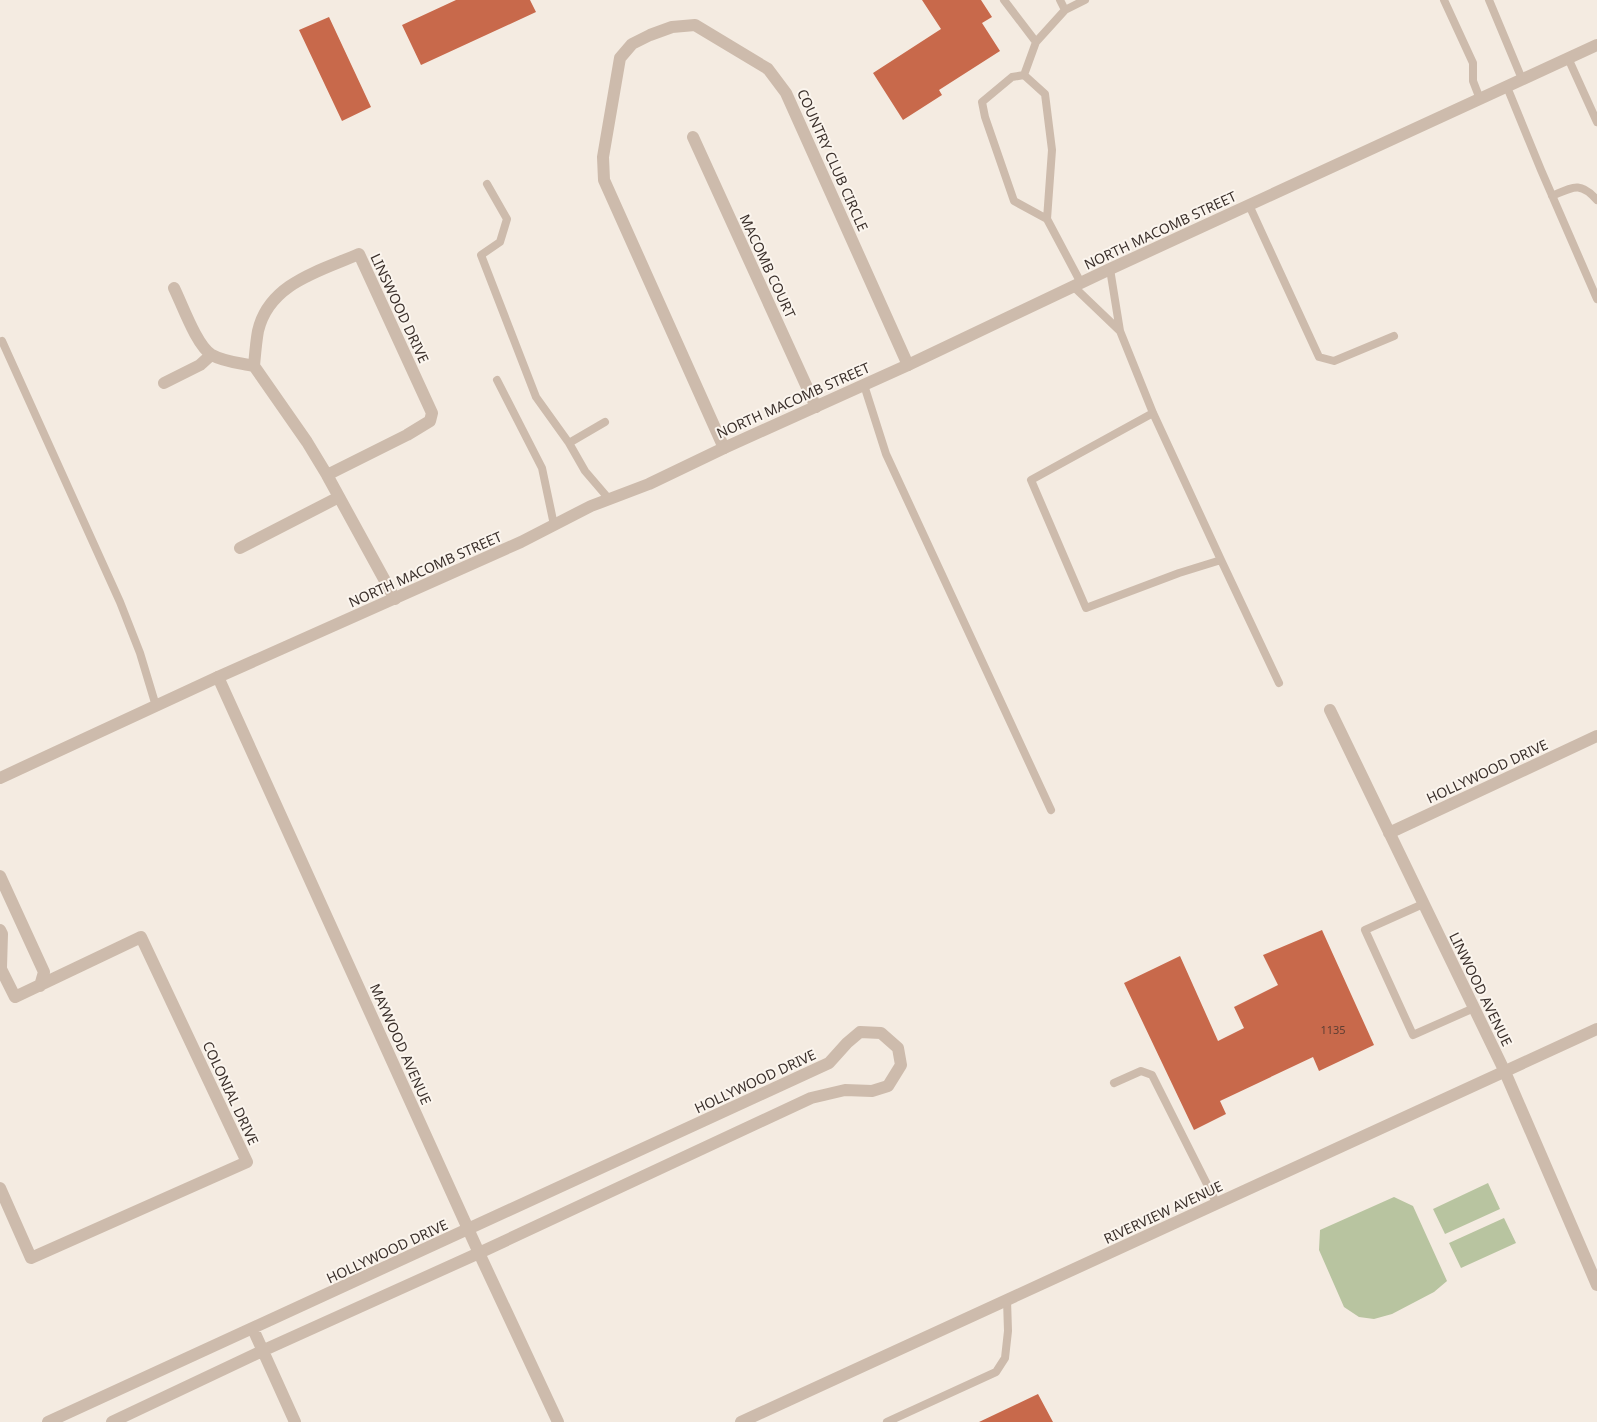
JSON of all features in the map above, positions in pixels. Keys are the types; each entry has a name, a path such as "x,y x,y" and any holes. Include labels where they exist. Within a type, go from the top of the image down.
{"street":[{"name":"COUNTRY CLUB CIRCLE","path":"724,448 604,180 603,157 620,58 632,44 650,35 672,27 695,24 768,69 786,92 908,365"},
{"name":"NORTH MACOMB STREET","path":"0,778 218,677 521,542 591,506 649,484 1597,45"},
{"name":"MACOMB COURT","path":"693,137 816,407"},
{"name":"LINSWOOD DRIVE","path":"254,366 258,330 266,312 277,295 293,283 359,254 432,413 430,421 407,435 327,475"},
{"path":"174,288 202,346 211,355 254,366 307,442 327,475 394,599"},
{"path":"164,383 200,365 211,355"},
{"path":"240,548 339,497"},
{"name":"MAYWOOD AVENUE","path":"218,677 479,1253 558,1422"},
{"name":"LINWOOD AVENUE","path":"1330,710 1505,1072 1597,1285"},
{"name":"HOLLYWOOD DRIVE","path":"1389,832 1597,736"},
{"path":"0,876 44,972 40,986"},
{"name":"COLONIAL DRIVE","path":"0,930 2,934 0,967 16,997 141,937 247,1162 31,1258 0,1188"},
{"name":"RIVERVIEW AVENUE","path":"741,1422 763,1418 1007,1300 1597,1030"},
{"name":"HOLLYWOOD DRIVE","path":"48,1422 829,1063 847,1042 860,1032 881,1032 898,1048 901,1065 888,1086 872,1091 845,1090 811,1098 112,1422"},
{"path":"253,1329 295,1422"}],"lane":[{"path":"1004,0 1036,42"},
{"path":"1060,0 1065,10"},
{"path":"1024,75 1036,42 1065,10 1085,0"},
{"path":"1444,0 1472,63 1473,81 1480,99"},
{"path":"1489,0 1522,79"},
{"path":"1568,58 1597,122"},
{"path":"1024,75 1045,94 1052,150 1047,219 1078,285 1120,331"},
{"path":"1024,75 1012,77 982,102 985,117 1014,201 1047,219"},
{"path":"1507,87 1552,196 1594,285 1597,299"},
{"path":"487,184 507,219 500,242 481,255 536,397 569,443 585,471 609,499"},
{"path":"1552,196 1574,187 1588,190 1597,200"},
{"path":"1249,205 1319,357 1334,361 1394,336"},
{"path":"1110,269 1120,331 1153,413 1279,683"},
{"path":"2,341 120,602 140,653 156,706"},
{"path":"497,380 542,468 554,525"},
{"path":"864,385 886,454 1051,810"},
{"path":"1153,413 1031,480 1086,608 1179,573 1221,560"},
{"path":"569,443 606,422"},
{"path":"1423,904 1365,930 1413,1035 1474,1008"},
{"path":"1114,1083 1142,1071 1152,1075 1217,1204"},
{"path":"887,1422 996,1372 1004,1358 1008,1331 1007,1300"}],"green space":[{"path":"1488,1183 1500,1209 1445,1234 1433,1209"},
{"path":"1394,1197 1413,1206 1447,1281 1434,1292 1392,1314 1374,1319 1359,1317 1344,1307 1319,1250 1320,1230"},
{"path":"1504,1218 1516,1243 1461,1268 1449,1243"}],"building":[{"path":"456,0 530,0 536,12 421,65 402,25"},
{"path":"922,0 981,0 992,17 982,23 1000,51 939,90 942,95 903,120 873,73 941,29"},
{"path":"329,17 371,107 342,121 299,30"},
{"path":"1322,930 1374,1045 1319,1071 1313,1057 1220,1101 1226,1114 1194,1130 1124,983 1180,956 1218,1041 1244,1028 1234,1007 1278,985 1263,955"},
{"path":"1038,1394 1053,1422 979,1422"}]}
